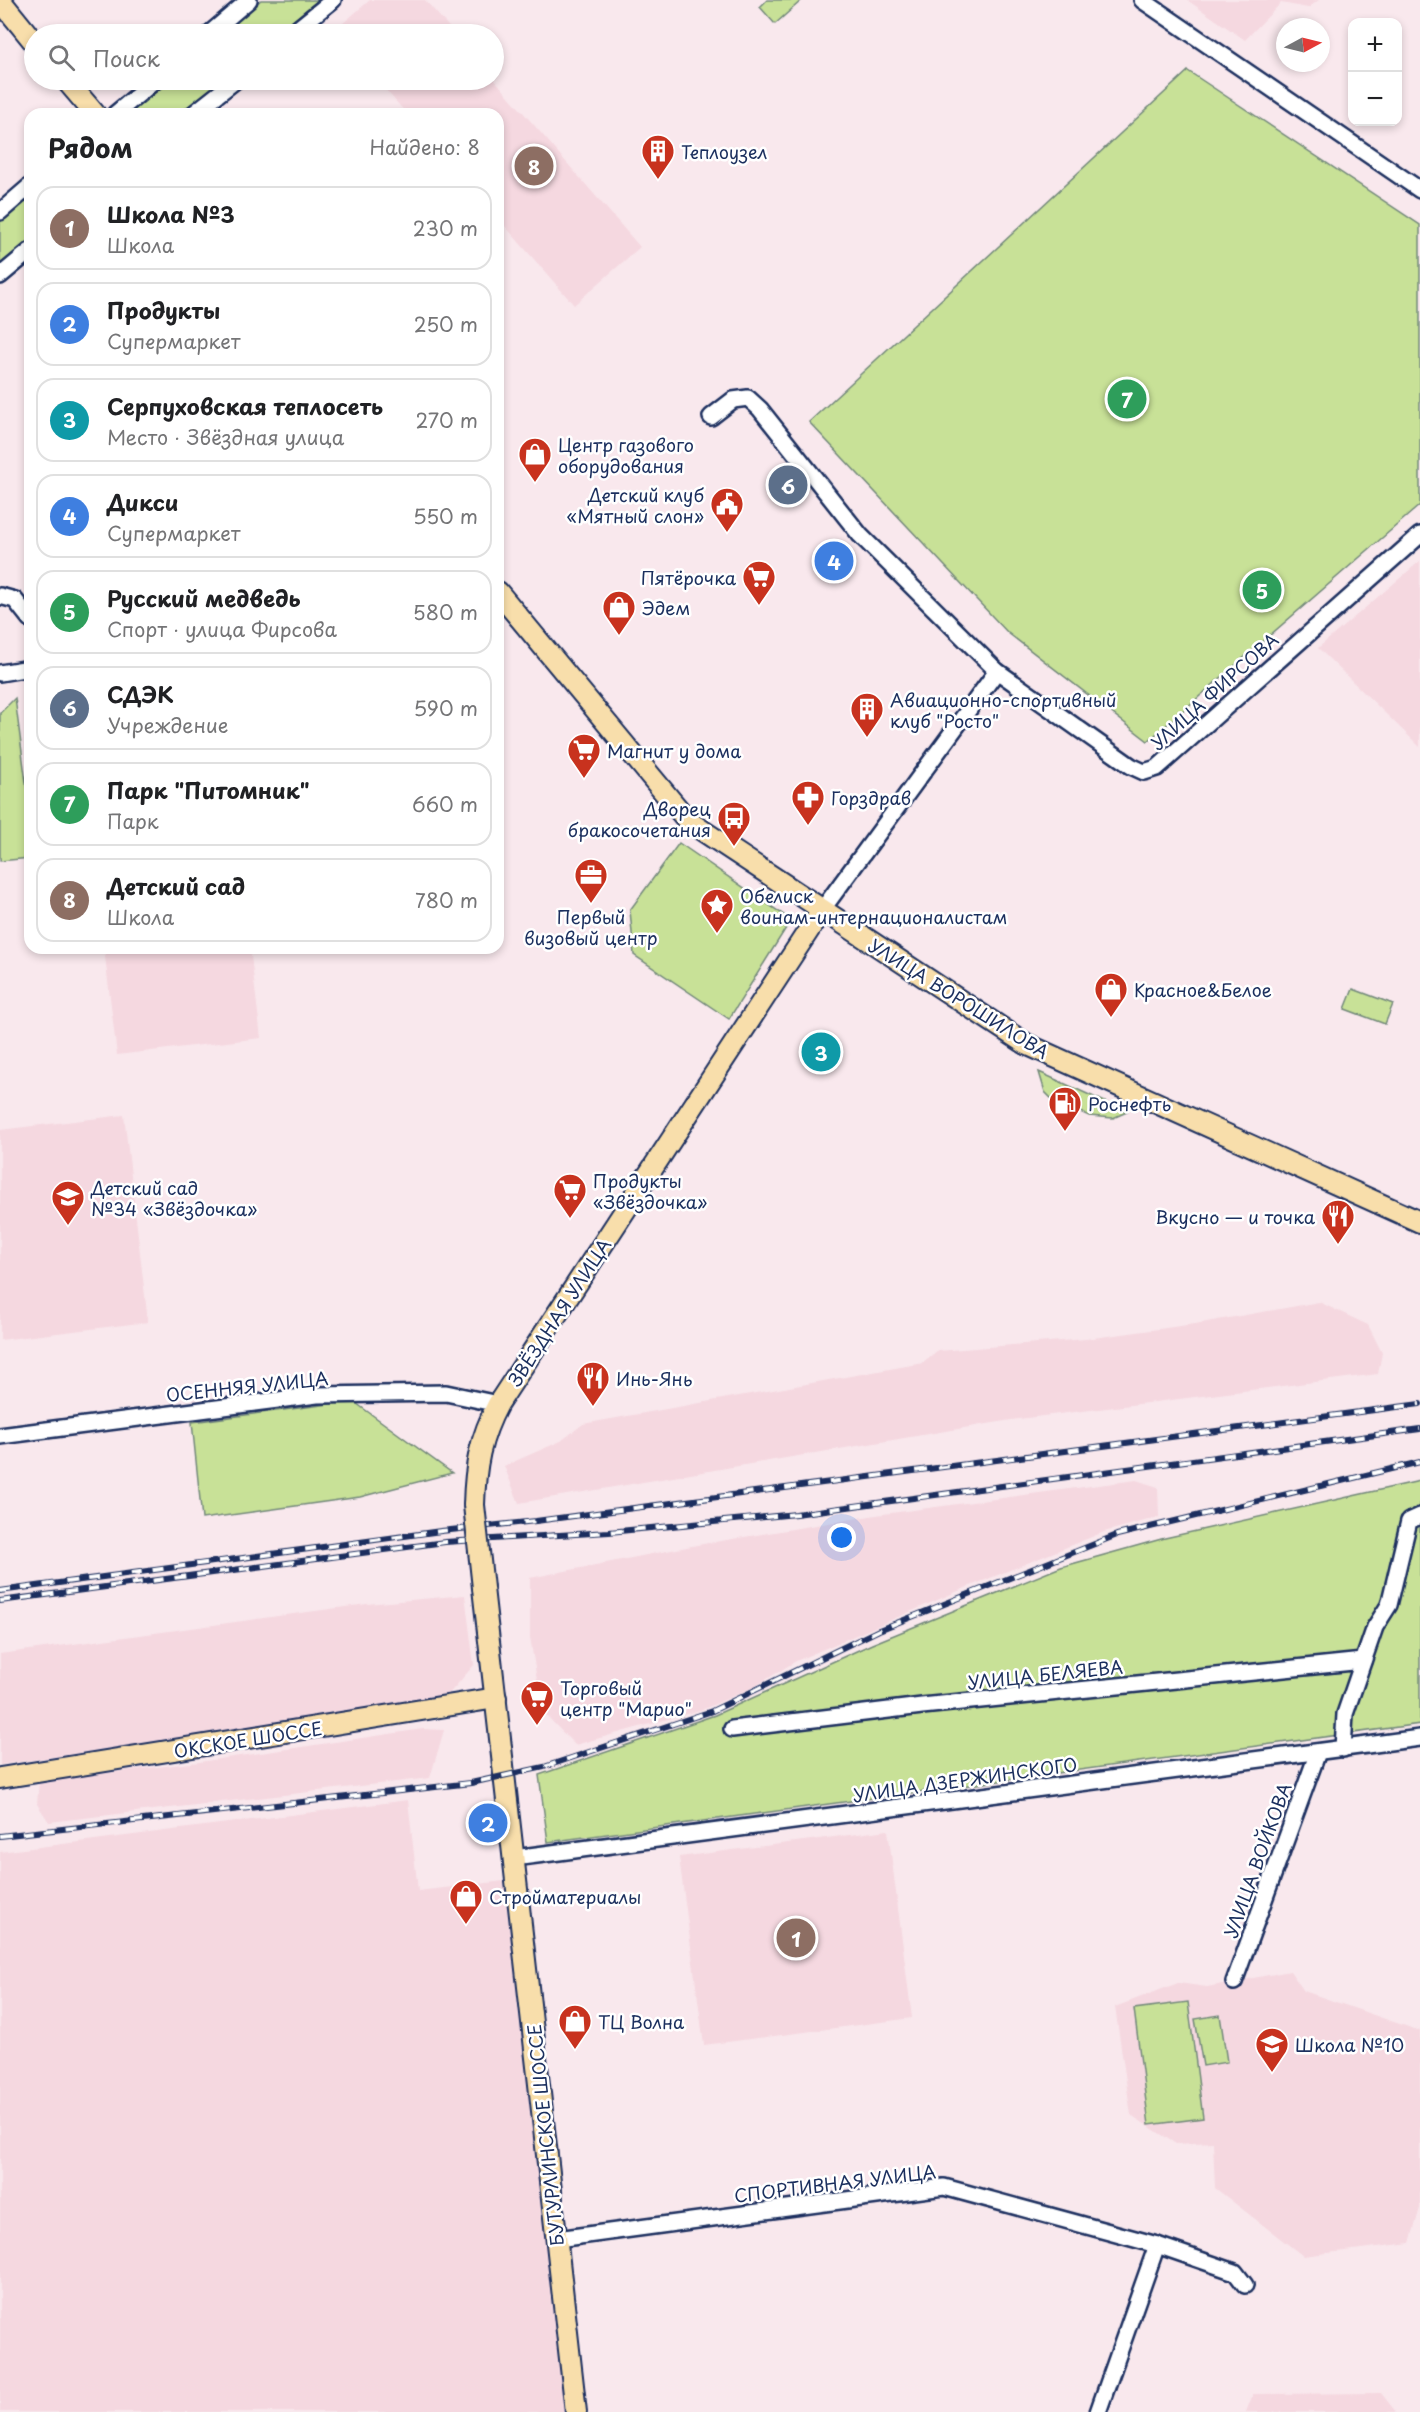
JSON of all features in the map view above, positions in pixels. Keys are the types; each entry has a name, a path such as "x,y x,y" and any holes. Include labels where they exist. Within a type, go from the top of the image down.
{"main road":[{"path":"0,0 24,30"},
{"path":"75,90 90,108"},
{"name":"УЛИЦА ВОРОШИЛОВА","path":"504,599 688,821 1026,1044 1420,1222"},
{"name":"ЗВЁЗДНАЯ УЛИЦА","path":"496,1698 474,1504 475,1471 484,1430 498,1404 822,910"},
{"path":"496,1698 514,1858"},
{"name":"ОКСКОЕ ШОССЕ","path":"0,1778 496,1698"},
{"name":"БУТУРЛИНСКОЕ ШОССЕ","path":"514,1858 576,2412"}],"street":[{"path":"221,24 249,0"},
{"path":"303,24 333,0"},
{"path":"1142,0 1420,190"},
{"path":"122,108 144,90"},
{"path":"201,108 223,90"},
{"path":"0,212 24,191"},
{"path":"0,276 24,256"},
{"name":"УЛИЦА ФИРСОВА","path":"711,417 733,400 748,398 860,535 997,671 1131,766 1144,772 1157,768 1420,535"},
{"path":"0,596 15,600 24,611"},
{"path":"0,672 24,669"},
{"path":"822,910 997,671"},
{"name":"ОСЕННЯЯ УЛИЦА","path":"0,1436 317,1395 446,1393 498,1404"},
{"path":"1343,1749 1345,1714 1375,1627 1389,1605 1409,1521 1413,1517 1420,1516"},
{"name":"УЛИЦА БЕЛЯЕВА","path":"732,1729 922,1706 1363,1661"},
{"name":"УЛИЦА ДЗЕРЖИНСКОГО","path":"514,1858 1420,1738"},
{"name":"УЛИЦА ВОЙКОВА","path":"1234,1982 1318,1752"},
{"name":"СПОРТИВНАЯ УЛИЦА","path":"557,2239 944,2187 1157,2245 1235,2272 1245,2285"},
{"path":"1098,2412 1157,2245"}],"shaded area":[{"path":"370,0 425,0 446,24 342,24"},
{"path":"1187,0 1319,0 1308,8 1281,3 1245,40"},
{"path":"386,90 504,90 640,247 574,305 504,225 504,108 402,108"},
{"path":"1420,561 1420,747 1318,648"},
{"path":"105,954 251,954 261,1038 117,1055"},
{"name":"Детский сад №34 «Звёздочка»","path":"124,1115 148,1322 0,1340 0,1130"},
{"path":"1319,1302 1368,1325 1382,1353 1378,1374 1011,1420 519,1503 504,1466 561,1441 583,1424 923,1363 938,1351 1086,1339 1195,1324"},
{"path":"1136,1480 1158,1487 1159,1517 1104,1532 963,1589 796,1661 754,1687 704,1709 575,1745 542,1711 530,1637 530,1578 697,1545 876,1515"},
{"path":"465,1595 474,1665 448,1695 397,1706 0,1765 0,1654 367,1604"},
{"path":"423,1729 444,1730 430,1778 49,1822 37,1804 39,1781 199,1762"},
{"path":"408,1800 418,1891 504,1881 566,2412 0,2412 0,1852"},
{"path":"888,1830 912,2018 704,2045 679,1857"},
{"name":"Школа №10","path":"1290,1971 1304,1991 1420,2031 1420,2208 1410,2243 1303,2256 1215,2188 1213,2142 1176,2144 1131,2115 1115,2007 1178,1983 1207,1987"},
{"path":"1381,2393 1396,2412 1246,2412 1253,2394"}],"green space":[{"path":"261,0 318,0 289,24 232,24"},
{"path":"767,0 802,0 775,24 760,7"},
{"path":"1188,71 1420,225 1420,505 1148,741 1008,633 809,422"},
{"path":"155,90 211,90 188,108 133,108"},
{"path":"24,199 24,246 0,267 0,219"},
{"path":"15,698 24,768 24,859 0,861 0,713"},
{"path":"679,843 791,920 729,1019 634,955 630,910"},
{"path":"1353,989 1393,1004 1385,1024 1345,1009"},
{"path":"1039,1072 1127,1112 1113,1118 1089,1116 1052,1099 1045,1092"},
{"path":"353,1401 452,1473 360,1497 202,1519 192,1422"},
{"path":"1420,1481 1420,1724 548,1842 539,1775 715,1715 872,1644 1061,1567 1165,1538"},
{"path":"1188,2002 1203,2118 1149,2125 1134,2009"},
{"path":"1220,2015 1227,2062 1203,2066 1195,2019"}],"railway":[{"path":"0,1591 441,1531 536,1521 1420,1404"},
{"path":"0,1601 445,1542 609,1532 796,1514 1420,1429"},
{"path":"0,1836 471,1783 544,1767 712,1711 879,1630 1117,1535 1420,1462"}],"place":[{"name":"Детский сад","path":"534,166"},
{"name":"Теплоузел","path":"658,180"},
{"name":"Парк \"Питомник\"","path":"1127,399"},
{"name":"Центр газового оборудования","path":"535,483"},
{"name":"СДЭК","path":"788,485"},
{"name":"Детский клуб «Мятный слон»","path":"727,533"},
{"name":"Дикси","path":"834,561"},
{"name":"Русский медведь","path":"1262,590"},
{"name":"Пятёрочка","path":"759,606"},
{"name":"Эдем","path":"619,636"},
{"name":"Авиационно-спортивный клуб \"Росто\"","path":"867,738"},
{"name":"Магнит у дома","path":"584,779"},
{"name":"Горздрав","path":"808,826"},
{"name":"Дворец бракосочетания","path":"734,847"},
{"name":"Первый визовый центр","path":"591,904"},
{"name":"Обелиск воинам-интернационалистам","path":"717,934"},
{"name":"Красное&Белое","path":"1111,1018"},
{"name":"Серпуховская теплосеть","path":"821,1052"},
{"name":"Роснефть","path":"1065,1132"},
{"name":"Продукты «Звёздочка»","path":"570,1219"},
{"name":"Детский сад №34 «Звёздочка»","path":"68,1226"},
{"name":"Вкусно — и точка","path":"1338,1245"},
{"name":"Инь-Янь","path":"593,1407"},
{"name":"Торговый центр \"Марио\"","path":"537,1726"},
{"name":"Продукты","path":"488,1823"},
{"name":"Стройматериалы","path":"466,1925"},
{"name":"Школа №3","path":"796,1938"},
{"name":"ТЦ Волна","path":"575,2050"},
{"name":"Школа №10","path":"1272,2073"}]}
